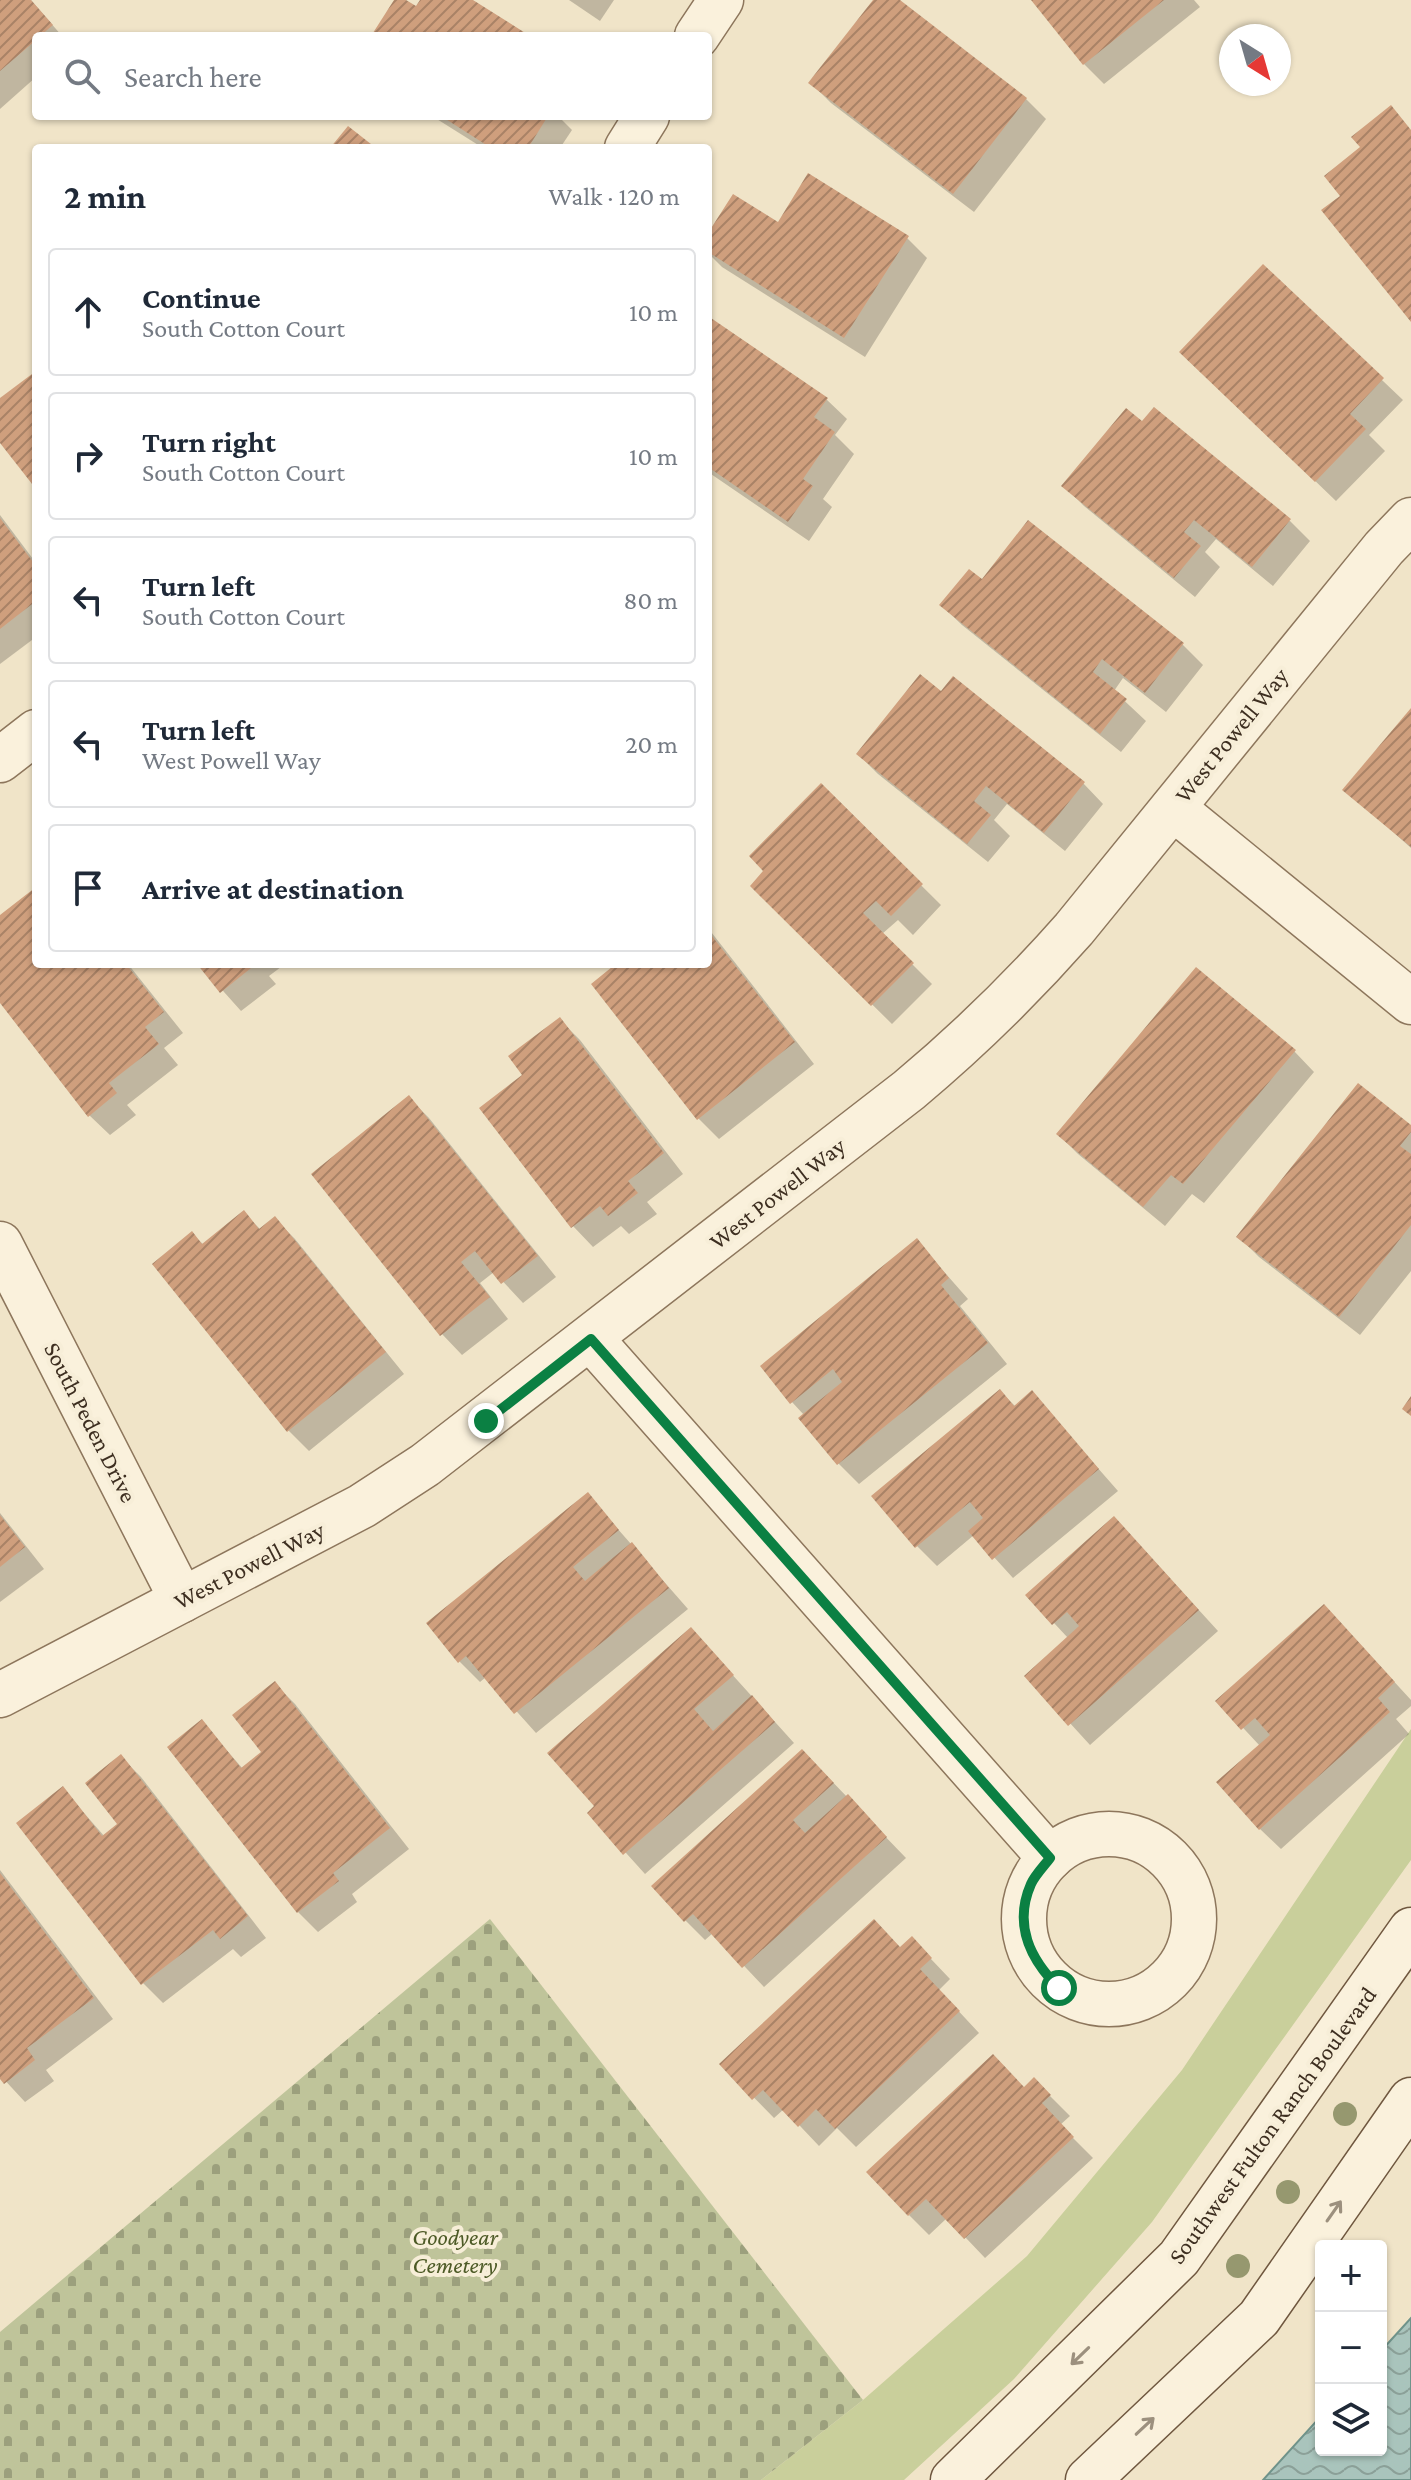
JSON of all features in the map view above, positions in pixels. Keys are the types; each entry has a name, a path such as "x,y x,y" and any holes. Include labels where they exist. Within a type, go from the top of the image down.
{"street":[{"path":"700,32 721,0"},
{"path":"630,144 644,120"},
{"name":"West Powell Way","path":"0,1695 375,1498 449,1448 591,1339 968,1041 1023,987 1074,929 1384,548 1411,520"},
{"path":"0,760 32,735"},
{"path":"1173,808 1411,1002"},
{"name":"South Peden Drive","path":"0,1244 182,1600"},
{"path":"591,1339 1050,1858"},
{"name":"Southwest Fulton Ranch Boulevard","path":"953,2480 1179,2258 1411,1930"},
{"path":"1088,2480 1259,2318 1411,2100"}],"green space":[{"path":"1411,1729 1411,1860 1152,2222 1014,2379 904,2480 761,2480 863,2400 1027,2256 1182,2070"},
{"name":"Goodyear Cemetery","path":"490,1919 863,2400 761,2480 0,2480 0,2332"}],"water":[{"path":"1411,2318 1411,2480 1263,2480 1315,2423 1315,2456 1387,2456 1387,2344"}],"building":[{"path":"0,0 31,0 53,25 45,32 32,32 32,43 0,71"},
{"path":"394,0 406,0 416,6 420,0 473,0 524,32 374,32"},
{"path":"873,0 900,0 1027,98 953,194 808,83"},
{"path":"1031,0 1164,0 1083,65"},
{"path":"1391,105 1411,130 1411,322 1321,210 1340,196 1324,176 1360,147 1351,137"},
{"path":"447,120 546,120 530,144 485,144"},
{"path":"348,126 371,144 333,144"},
{"path":"808,173 909,236 844,338 712,255 712,227 733,194 778,222"},
{"path":"1263,264 1384,378 1350,414 1366,429 1315,482 1179,352"},
{"path":"712,319 828,398 814,417 835,432 803,479 813,486 788,522 712,470"},
{"path":"32,374 32,484 0,443 0,398"},
{"path":"1154,407 1291,519 1252,567 1194,520 1184,532 1201,546 1174,578 1061,486 1126,408 1142,421"},
{"path":"0,518 32,561 32,604 0,629"},
{"path":"1028,520 1184,643 1145,693 1102,659 1093,672 1127,699 1100,734 939,605 969,569 982,579"},
{"path":"920,674 941,691 953,676 1085,782 1044,833 986,786 974,801 991,815 967,844 856,754"},
{"path":"1411,708 1411,847 1342,790"},
{"path":"821,783 923,884 891,916 876,901 863,913 914,963 871,1006 750,886 763,871 749,856"},
{"path":"32,890 32,968 129,968 164,1012 145,1027 159,1044 109,1083 117,1093 88,1117 0,1003 0,915"},
{"path":"712,936 795,1042 697,1120 591,984 611,968 712,968"},
{"path":"1196,967 1296,1050 1183,1184 1171,1175 1143,1207 1056,1134"},
{"path":"200,968 251,968 220,993"},
{"path":"560,1017 664,1153 628,1181 638,1193 608,1216 600,1206 571,1228 479,1108 522,1075 508,1056"},
{"path":"1358,1083 1411,1125 1411,1132 1400,1146 1411,1154 1411,1225 1339,1317 1236,1237"},
{"path":"409,1095 538,1256 501,1284 475,1251 461,1262 490,1297 440,1336 311,1174"},
{"path":"244,1210 259,1229 275,1216 386,1352 287,1432 152,1264 192,1231 202,1244"},
{"path":"917,1238 949,1278 941,1285 988,1343 837,1465 798,1418 842,1382 833,1369 790,1404 760,1366"},
{"path":"1000,1389 1014,1406 1032,1390 1099,1469 992,1560 968,1531 983,1518 970,1502 915,1548 871,1496"},
{"path":"1411,1396 1411,1416 1402,1409"},
{"path":"588,1492 619,1530 573,1567 585,1581 632,1542 669,1588 514,1714 466,1656 458,1663 426,1623"},
{"path":"0,1515 25,1547 0,1567"},
{"path":"1114,1516 1199,1610 1068,1726 1024,1676 1079,1626 1067,1612 1052,1625 1025,1595"},
{"path":"1324,1604 1395,1682 1378,1698 1390,1712 1259,1830 1216,1782 1270,1735 1255,1718 1241,1730 1215,1701"},
{"path":"691,1627 734,1675 694,1709 713,1731 752,1695 775,1722 623,1855 587,1813 594,1806 547,1753"},
{"path":"275,1681 390,1828 333,1873 339,1881 297,1913 167,1747 202,1719 241,1768 261,1752 232,1715"},
{"path":"802,1749 834,1783 793,1820 805,1833 848,1794 887,1837 742,1968 693,1914 684,1922 651,1886"},
{"path":"121,1754 248,1916 220,1939 213,1930 141,1985 16,1823 63,1786 102,1836 117,1824 85,1783"},
{"path":"0,1873 94,1998 27,2048 35,2060 4,2084 0,2079"},
{"path":"874,1919 900,1947 912,1936 932,1958 920,1969 960,2011 835,2129 816,2109 798,2127 763,2090 752,2100 719,2064"},
{"path":"993,2054 1024,2087 1034,2077 1051,2095 1042,2103 1074,2137 964,2239 926,2199 908,2216 866,2172"}],"route":[{"path":"486,1421 591,1339 1050,1858 1032,1882 1024,1910 1027,1940 1038,1967 1059,1988"}]}
